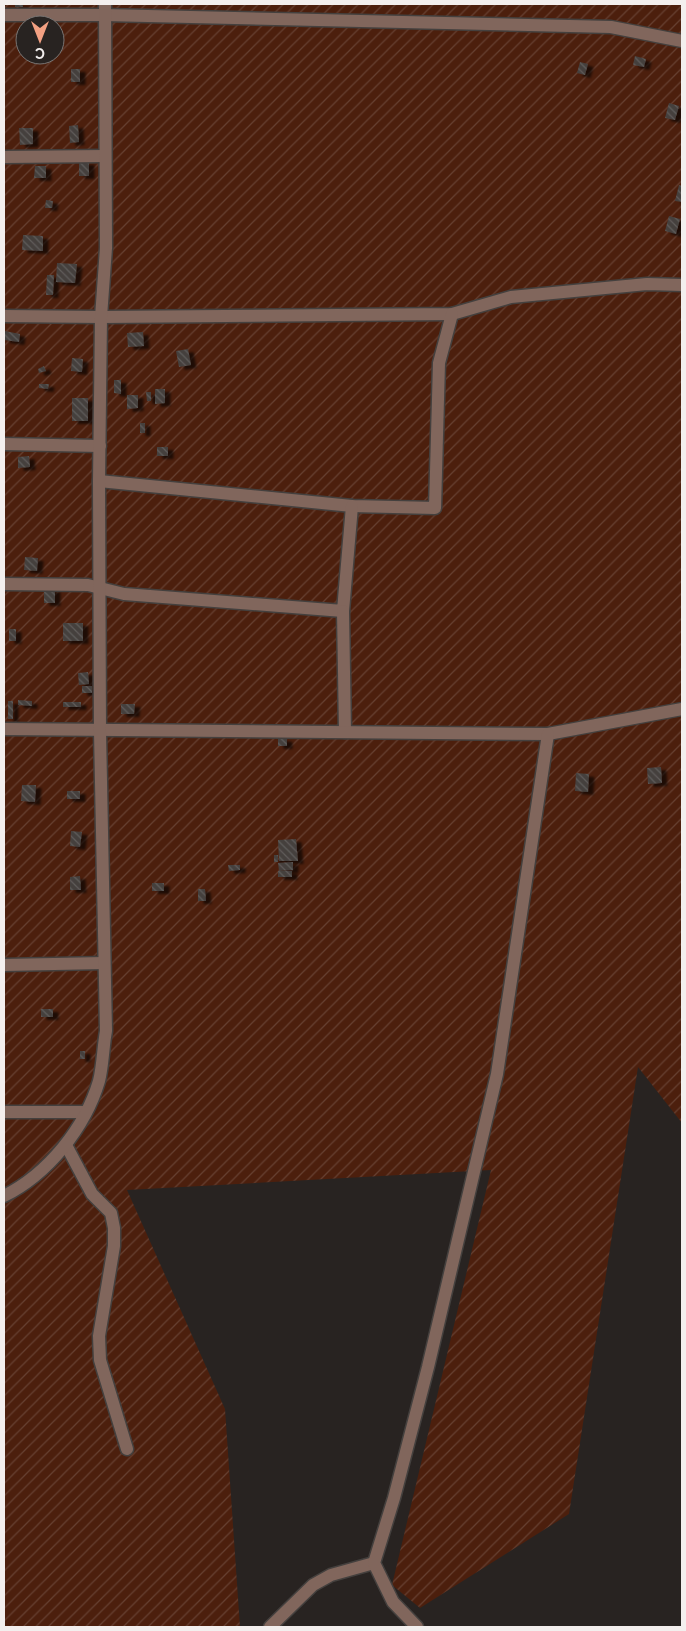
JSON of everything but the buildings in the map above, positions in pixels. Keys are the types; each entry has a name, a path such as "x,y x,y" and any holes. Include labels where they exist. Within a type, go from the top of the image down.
{"street":[{"path":"4,1196 20,1187 66,1145 86,1112 99,1080 106,1031 99,587 101,317 106,248 104,9"},
{"path":"4,15 104,9 611,27 682,41"},
{"path":"4,157 105,156"},
{"path":"4,316 452,314 511,296 647,284 682,285"},
{"path":"99,481 352,506 435,508 439,363 452,314"},
{"path":"4,444 100,446"},
{"path":"345,732 344,610 352,506"},
{"path":"4,584 88,585 124,594 344,610"},
{"path":"4,730 548,734 682,709"},
{"path":"417,1627 392,1602 374,1563 394,1498 428,1367 497,1074 548,734"},
{"path":"4,965 104,963"},
{"path":"4,1112 86,1112"},
{"path":"66,1145 92,1194 110,1213 114,1228 114,1246 99,1336 100,1360 127,1449"},
{"path":"270,1627 295,1600 313,1585 331,1575 374,1563"}],"shaded area":[{"path":"4,4 682,4 682,1123 638,1067 569,1514 420,1608 392,1585 491,1170 127,1190 225,1409 240,1627 4,1627"}]}
